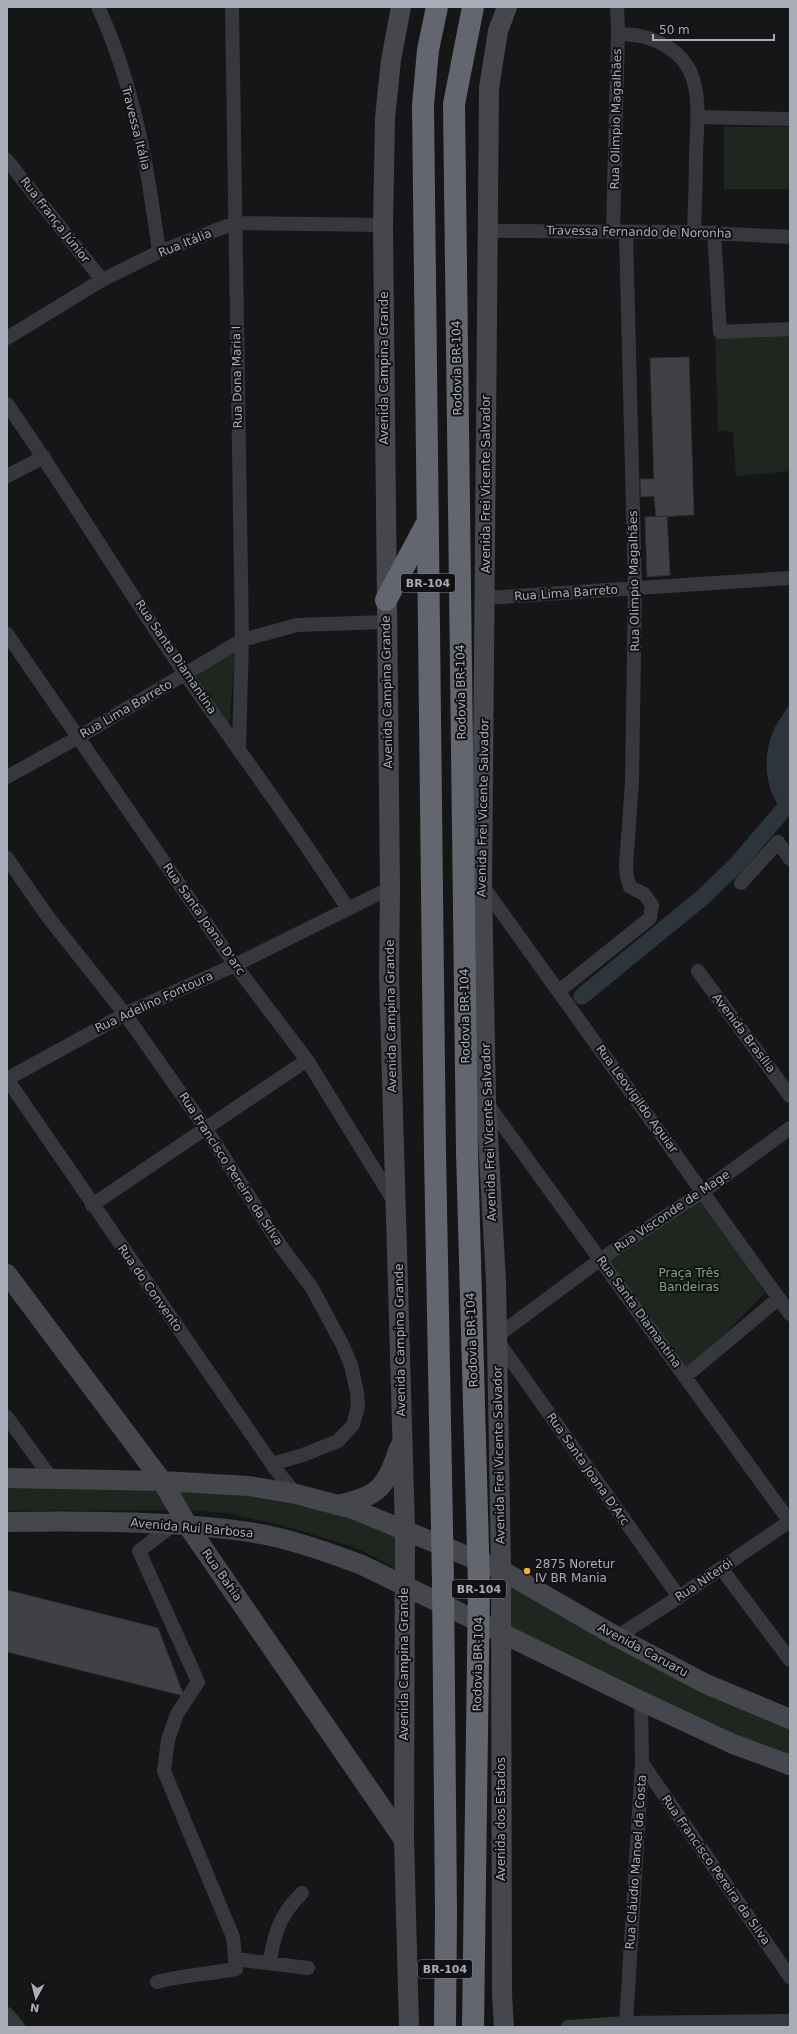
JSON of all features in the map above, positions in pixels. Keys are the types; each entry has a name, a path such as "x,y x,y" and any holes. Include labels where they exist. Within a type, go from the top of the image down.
{"highway":[{"name":"BR-104","path":"436,10 428,50 423,105 435,1153 443,1574 446,1912 445,2027"},
{"name":"Rodovia BR-104","path":"471,14 454,104 467,1152 479,1585 473,2027"},
{"path":"386,600 427,522"}],"main road":[{"name":"Avenida Campina Grande","path":"401,7 391,60 385,118 383,225 390,888 389,975 397,1206 405,1529 404,1840 409,2027"},
{"name":"Avenida Frei Vicente Salvador","path":"501,1610 496,1281 486,1102 482,885 486,598 489,88 498,31 507,7"},
{"name":"Rua Bahia","path":"7,1274 162,1481 180,1525 404,1840"},
{"path":"337,1505 355,1502 372,1495 384,1483 392,1470 402,1437"},
{"path":"7,1478 162,1481 249,1486 296,1494 354,1509 501,1570"},
{"name":"Avenida Rui Barbosa","path":"7,1522 106,1521 227,1529 275,1536 314,1547 362,1565 404,1587 501,1632"},
{"name":"Avenida Caruaru","path":"501,1570 617,1637 706,1684 790,1719"},
{"name":"Avenida dos Estados","path":"501,1610 502,1995 504,2027"},
{"path":"501,1632 641,1701 733,1744 790,1765"}],"street":[{"name":"Travessa Itália","path":"98,7 122,70 139,130 151,191 159,252"},
{"name":"Rua Dona Maria I","path":"232,7 234,223 242,640 239,747"},
{"name":"Rua Olimpio Magalhães","path":"559,991 650,918 652,904 644,894 630,887 627,878 626,865 632,782 635,588 619,231 617,7"},
{"path":"618,35 628,34 650,39 676,52 690,71 697,100 694,232"},
{"path":"697,117 790,119"},
{"name":"Rua França Júnior","path":"7,160 102,280"},
{"name":"Rua Itália","path":"7,338 102,280 159,252 234,223 383,225"},
{"name":"Travessa Fernando de Noronha","path":"487,231 714,232 790,237"},
{"path":"714,232 720,332 790,329"},
{"name":"Rua Santa Diamantina","path":"7,404 44,457 186,674 239,747 318,861 348,909"},
{"path":"7,476 44,457"},
{"name":"Rua Lima Barreto","path":"486,598 790,578"},
{"name":"Rua Lima Barreto","path":"7,777 77,738 242,640 296,625 386,622"},
{"name":"Rua Santa Joana D'arc","path":"7,634 77,738 235,965 307,1060 397,1206"},
{"path":"741,883 778,842 790,859"},
{"name":"Rua Francisco Pereira da Silva","path":"7,858 48,917 124,1014 206,1129 280,1245 312,1288 342,1344 351,1365 357,1392 358,1406 353,1425 338,1440 303,1455 272,1464"},
{"name":"Rua Leovigildo Aguiar","path":"482,885 704,1191 790,1314"},
{"name":"Rua Adelino Fontoura","path":"7,1079 124,1014 235,965 390,888"},
{"name":"Avenida Brasília","path":"698,971 790,1096"},
{"path":"92,1205 307,1060"},
{"name":"Rua do Convento","path":"7,1079 92,1205 272,1464 296,1494"},
{"name":"Rua Santa Diamantina","path":"486,1102 790,1521"},
{"name":"Rua Visconde de Mage","path":"496,1338 601,1259 704,1191 790,1128"},
{"path":"686,1376 780,1298"},
{"name":"Rua Santa Joana D'Arc","path":"496,1338 679,1598"},
{"path":"7,1417 51,1478"},
{"name":"Rua Niterói","path":"617,1637 679,1598 790,1521"},
{"path":"157,1982 173,1977 206,1975 236,1969 233,1937 164,1771 168,1740 178,1714 198,1682 140,1551 180,1525"},
{"path":"721,1568 790,1660"},
{"name":"Rua Cláudio Manoel da Costa","path":"626,2022 642,1763 641,1701"},
{"name":"Rua Francisco Pereira da Silva","path":"642,1763 790,1977"},
{"path":"269,1963 277,1926 291,1903 302,1893"},
{"path":"235,1959 308,1968"},
{"path":"7,2014 18,2027"},
{"path":"568,2027 626,2022 790,2021"}],"green space":[{"path":"724,127 790,127 790,189 724,189"},
{"path":"790,334 790,471 736,476 733,432 718,431 715,336"},
{"path":"235,651 229,729 194,675"},
{"name":"Praça Três Bandeiras","path":"705,1199 765,1293 689,1370 604,1266"},
{"path":"7,1481 160,1483 174,1510 7,1511"},
{"path":"170,1485 254,1490 400,1530 401,1571 354,1547 281,1525 227,1513 183,1510"},
{"path":"504,1580 790,1722 790,1759 504,1628"}],"shaded area":[{"path":"790,704 790,816 775,800 768,778 767,755 772,734"}],"building":[{"path":"689,357 694,515 656,517 654,496 641,497 640,479 654,479 650,358"},
{"path":"667,516 670,575 647,577 645,517"},
{"path":"7,1590 158,1628 184,1696 7,1652"}],"waterway":[{"path":"582,996 703,897 738,863 790,802"}],"place":[{"name":"2875 Noretur IV BR Mania","path":"527,1571"}]}
